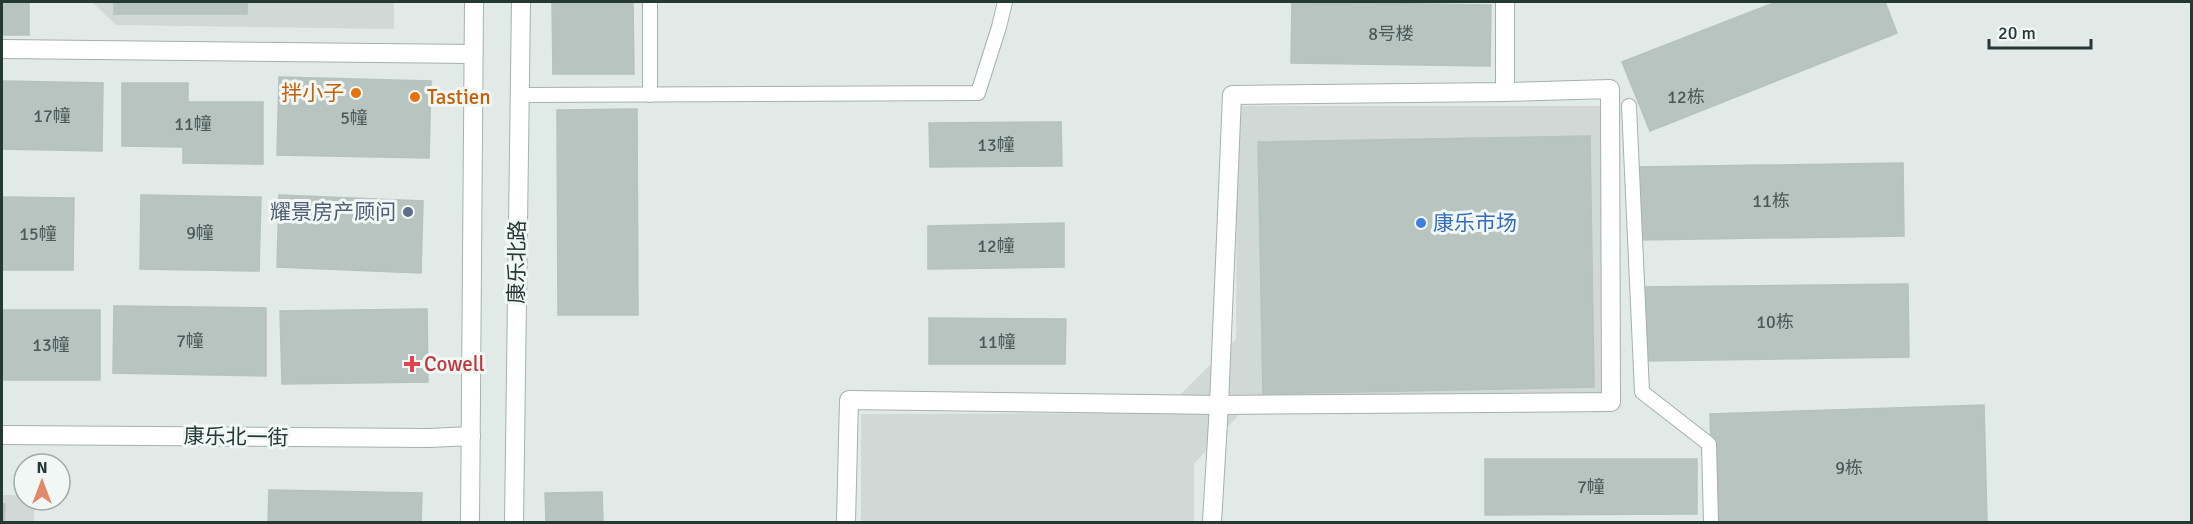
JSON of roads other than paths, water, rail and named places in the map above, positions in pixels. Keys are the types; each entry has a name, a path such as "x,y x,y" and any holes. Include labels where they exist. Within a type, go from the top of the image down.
{"street":[{"path":"470,522 474,2"},
{"name":"康乐北路","path":"514,522 521,2"},
{"path":"1505,2 1505,92"},
{"path":"2,49 474,54"},
{"path":"846,522 849,400 1219,405 1611,402 1610,89 1232,95 1219,405 1212,522"},
{"name":"康乐北一街","path":"2,435 429,438 471,436"}],"lane":[{"path":"650,2 650,95"},
{"path":"519,95 978,93 1005,2"},
{"path":"1629,106 1642,392 1709,444 1711,522"}],"place":[{"name":"拌小子","path":"356,93"},
{"name":"Tastien","path":"415,97"},
{"name":"耀景房产顾问","path":"408,212"},
{"name":"康乐市场","path":"1421,223"},
{"name":"Cowell","path":"412,364"}]}
